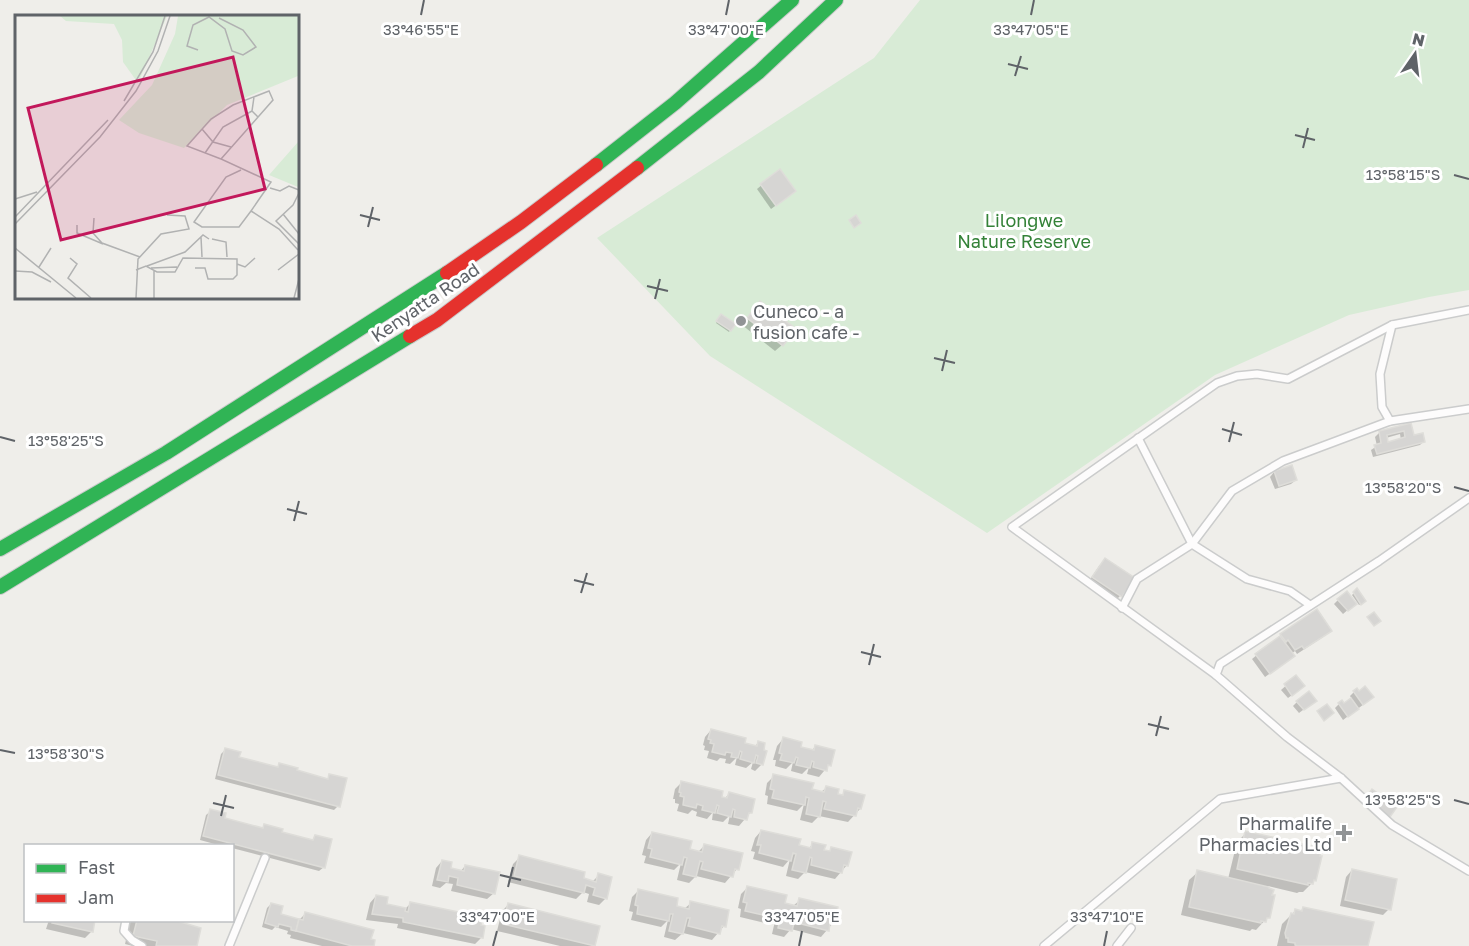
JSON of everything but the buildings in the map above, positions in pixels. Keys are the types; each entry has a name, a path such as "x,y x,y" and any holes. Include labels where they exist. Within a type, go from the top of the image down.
{"main road":[{"name":"Kenyatta Road","path":"0,549 166,453 436,281 585,174 666,110 792,0"},
{"name":"Kenyatta Road","path":"0,587 437,320 759,72 836,0"}],"lane":[{"path":"1469,310 1392,325 1288,379 1257,374 1237,376 1217,383 1012,527 1216,675 1287,737 1341,778 1392,825 1469,871"},
{"path":"1390,421 1382,407 1380,374 1392,325"},
{"path":"1122,608 1137,579 1192,544 1232,491 1283,461 1390,421 1469,409"},
{"path":"1138,438 1192,544 1247,579 1290,591 1310,605"},
{"path":"1216,675 1220,664 1379,561 1469,498"},
{"path":"1044,946 1220,799 1341,778"},
{"path":"229,946 265,858"},
{"path":"126,922 124,931 142,946"},
{"path":"1117,946 1131,928"}],"green space":[{"name":"Lilongwe Nature Reserve","path":"920,0 1469,0 1469,290 1349,315 1215,375 987,533 710,356 597,238 874,58"}],"traffic: fast":[{"path":"596,165 675,103 792,0"},
{"path":"637,168 759,72 836,0"},
{"path":"0,549 166,453 447,273"},
{"path":"0,587 410,336"}],"traffic: jam":[{"path":"447,273 521,222 596,165"},
{"path":"410,336 437,320 637,168"}],"place":[{"name":"Cuneco - a fusion cafe -","path":"741,321"},
{"name":"Pharmalife Pharmacies Ltd","path":"1344,833"}]}
